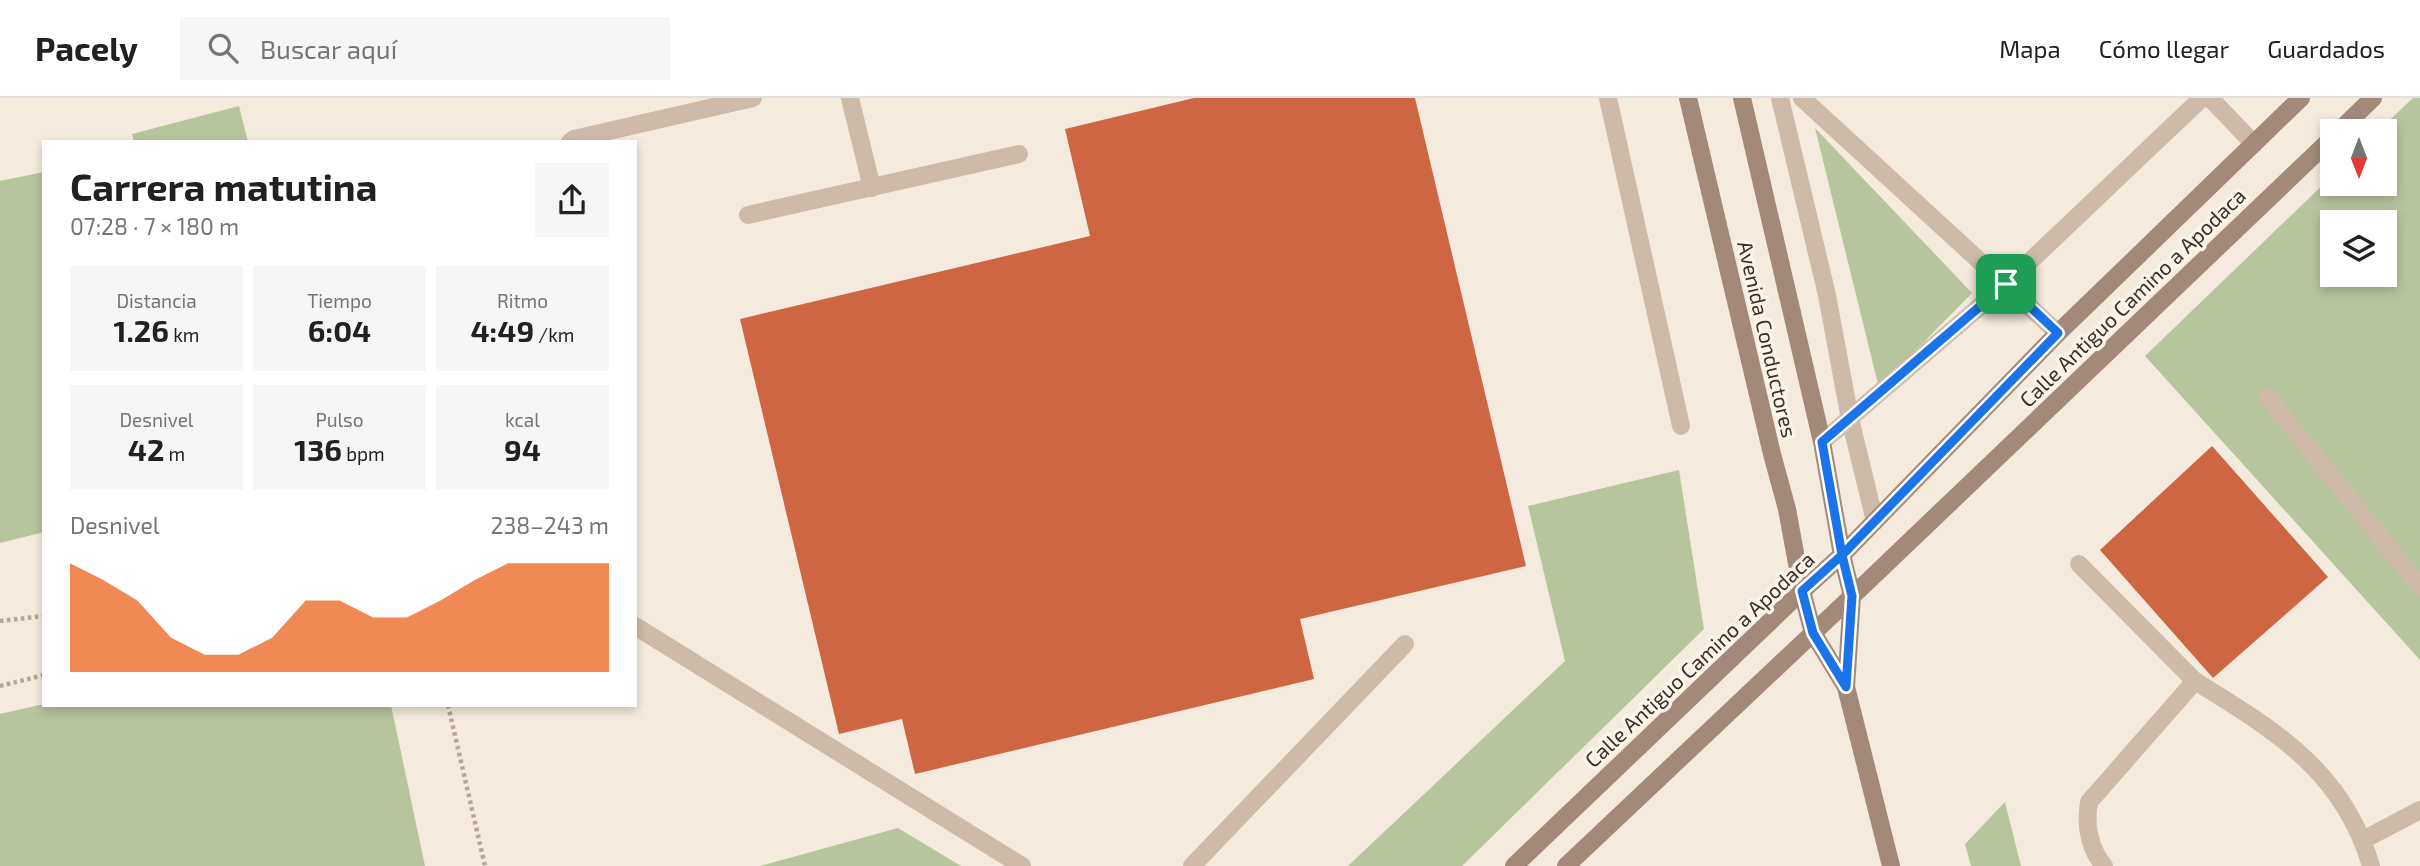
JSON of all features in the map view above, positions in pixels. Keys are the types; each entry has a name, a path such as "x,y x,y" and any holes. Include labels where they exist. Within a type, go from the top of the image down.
{"street":[{"path":"573,140 753,98"},
{"path":"850,98 872,188"},
{"path":"1608,98 1681,426"},
{"name":"Avenida Conductores","path":"1688,98 1787,509 1802,591 1813,633 1846,687"},
{"name":"Avenida Conductores","path":"1742,98 1822,442 1852,596 1846,687"},
{"path":"1780,98 1827,295 1850,419 1875,521"},
{"path":"1802,98 2058,333"},
{"path":"1822,442 2006,284 2202,98"},
{"path":"2210,98 2254,144"},
{"name":"Calle Antiguo Camino a Apodaca","path":"1514,866 1842,555 2058,333 2301,98"},
{"path":"2351,119 2373,98"},
{"name":"Calle Antiguo Camino a Apodaca","path":"1566,866 2320,149"},
{"path":"748,215 1019,154"},
{"path":"2268,397 2420,586"},
{"path":"2079,564 2195,681 2270,728 2304,756 2329,783 2364,840 2371,866"},
{"path":"637,627 1022,866"},
{"path":"1192,866 1405,644"},
{"path":"2104,866 2089,836 2086,819 2088,802 2195,681"},
{"path":"1846,687 1891,866"},
{"path":"2364,840 2420,810"}],"path":[{"path":"0,621 42,617"},
{"path":"0,686 42,676"},
{"path":"448,707 485,866"}],"green space":[{"path":"2413,98 2420,98 2420,660 2145,356 2320,188 2320,196 2398,196 2398,119 2391,119"},
{"path":"239,106 248,140 134,140 132,134"},
{"path":"1815,128 1972,293 1879,388"},
{"path":"42,172 42,532 0,543 0,181"},
{"path":"1679,470 1704,629 1462,866 1348,866 1565,661 1528,506"},
{"path":"42,704 42,707 391,707 425,866 0,866 0,714"},
{"path":"2005,802 2021,866 1971,866 1965,844"},
{"path":"898,828 961,866 760,866"}],"building":[{"path":"1194,98 1415,98 1526,566 1300,619 1314,679 915,774 902,719 839,734 740,319 1090,236 1065,129"},
{"path":"2212,446 2328,577 2213,678 2100,550"}],"route":[{"path":"2006,284 1822,442 1842,555 1802,591 1813,633 1846,687 1852,596 1842,555 2058,333 2006,284"}]}
